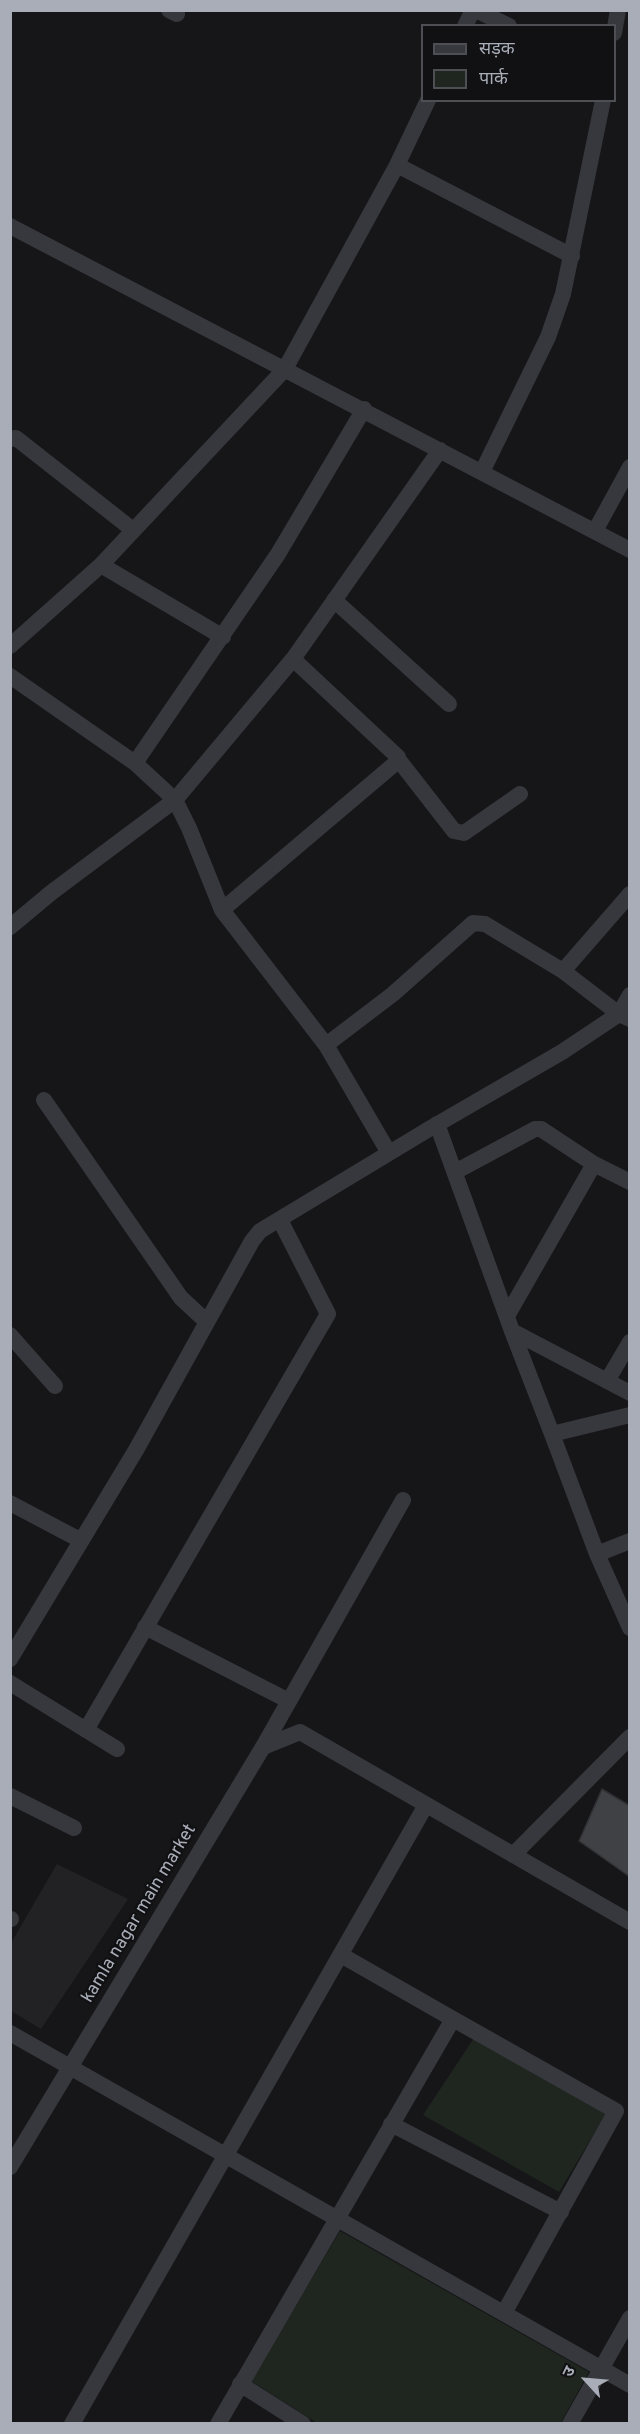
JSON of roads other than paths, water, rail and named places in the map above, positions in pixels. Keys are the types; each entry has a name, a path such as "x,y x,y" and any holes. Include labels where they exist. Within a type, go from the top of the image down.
{"street":[{"path":"466,24 474,10 505,24"},
{"path":"616,25 618,10"},
{"path":"10,646 101,565 285,369 396,165 427,102"},
{"path":"482,472 548,337 563,294 603,102"},
{"path":"396,165 572,256"},
{"path":"10,226 630,550"},
{"path":"135,763 278,554 364,409"},
{"path":"10,438 16,438 133,530"},
{"path":"10,927 52,892 175,800 293,659 440,450"},
{"path":"595,531 630,467"},
{"path":"101,565 223,637"},
{"path":"334,600 449,704"},
{"path":"293,659 398,759 454,831 459,834 464,833 520,794"},
{"path":"10,676 135,763 175,800 189,828 222,910 326,1045 389,1153"},
{"path":"222,910 395,766 398,759"},
{"path":"563,971 630,894"},
{"path":"326,1045 393,994 473,923 485,924 563,971 624,1017"},
{"path":"10,1659 136,1450 252,1241 260,1231 437,1124 624,1017 630,995"},
{"path":"44,1100 181,1298 207,1322"},
{"path":"437,1124 597,1554 630,1628"},
{"path":"455,1172 535,1128 541,1129 594,1164 630,1182"},
{"path":"510,1323 594,1164"},
{"path":"86,1730 328,1314 280,1220"},
{"path":"510,1323 630,1393"},
{"path":"10,1335 55,1386"},
{"path":"607,1381 630,1342"},
{"path":"552,1434 630,1415"},
{"name":"kamla nagar main market","path":"10,2167 263,1747 403,1500"},
{"path":"10,1503 80,1540"},
{"path":"597,1554 630,1541"},
{"path":"145,1628 289,1701"},
{"path":"10,1683 117,1749"},
{"path":"263,1747 300,1732 630,1922"},
{"path":"513,1855 630,1737"},
{"path":"10,1796 74,1828"},
{"path":"72,2424 426,1805"},
{"path":"341,1955 623,2114 561,2212 504,2313"},
{"path":"218,2424 336,2217 453,2019"},
{"path":"10,2033 630,2385"},
{"path":"391,2124 561,2212"},
{"path":"570,2424 630,2318"},
{"path":"240,2384 303,2424"}]}
